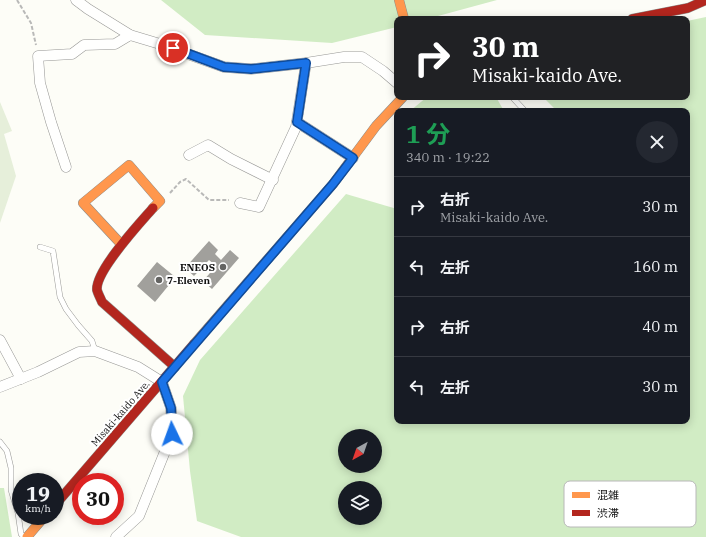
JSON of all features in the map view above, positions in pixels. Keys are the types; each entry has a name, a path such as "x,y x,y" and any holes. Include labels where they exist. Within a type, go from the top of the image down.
{"main road":[{"path":"399,0 403,16"},
{"path":"647,16 688,8 706,0"},
{"path":"631,16 665,3"},
{"name":"Misaki-kaido Ave.","path":"64,495 329,189 376,126 400,100"},
{"path":"121,244 83,203 129,165 160,201 121,244 100,278 98,290 102,302 175,367"},
{"path":"25,537 36,525"}],"street":[{"path":"76,0 130,35 224,67 251,69 344,57 362,57 394,80"},
{"path":"66,167 40,83 38,56 72,54 84,45 115,44 130,35"},
{"path":"240,203 259,207 273,180 296,127 306,63"},
{"path":"297,122 353,158"},
{"path":"189,155 208,145 231,159 273,180"},
{"path":"0,340 21,380"},
{"path":"0,387 21,380 79,352 94,351 138,367 162,382 171,408 172,434 139,516 116,537"}],"lane":[{"path":"515,100 522,108"},
{"path":"40,247 53,252 60,297 74,320 92,340 94,351"},
{"path":"0,442 7,451 11,468 11,490 18,513 21,534 25,537"}],"path":[{"path":"17,0 31,23 38,56"},
{"path":"160,201 163,200 180,182 186,179 209,200 226,200 240,203"}],"green space":[{"path":"161,0 497,0 438,16 394,16 394,28 332,43 205,35"},
{"path":"706,17 706,537 241,537 197,521 190,471 183,396 200,360 346,194 394,208 394,424 690,424 690,108 554,108 546,100 690,100 690,20"},
{"path":"423,100 498,100 502,108 414,108"},
{"path":"0,102 12,131 4,134 16,176 0,223"},
{"path":"0,488 4,488 12,537 0,537"}],"building":[{"path":"209,241 218,250 215,254 221,260 230,250 239,258 212,289 203,281 216,266 209,260 194,276 185,268"},
{"path":"157,262 174,276 167,283 169,285 155,302 137,286"}],"traffic: slow":[{"path":"399,0 403,16"},
{"path":"194,344 333,184 376,126 400,100"},
{"path":"121,244 83,203 129,165 160,201 153,208"},
{"path":"27,537 37,525"}],"traffic: jam":[{"path":"647,16 688,8 706,0"},
{"path":"153,208 110,260 98,282 97,290 102,302 175,367"},
{"path":"64,495 194,344"}],"place":[{"name":"ENEOS","path":"223,267"},
{"name":"7-Eleven","path":"159,280"}],"route":[{"path":"172,434 171,408 162,382 333,184 353,158 297,122 306,63 251,69 224,67 173,48"}]}
